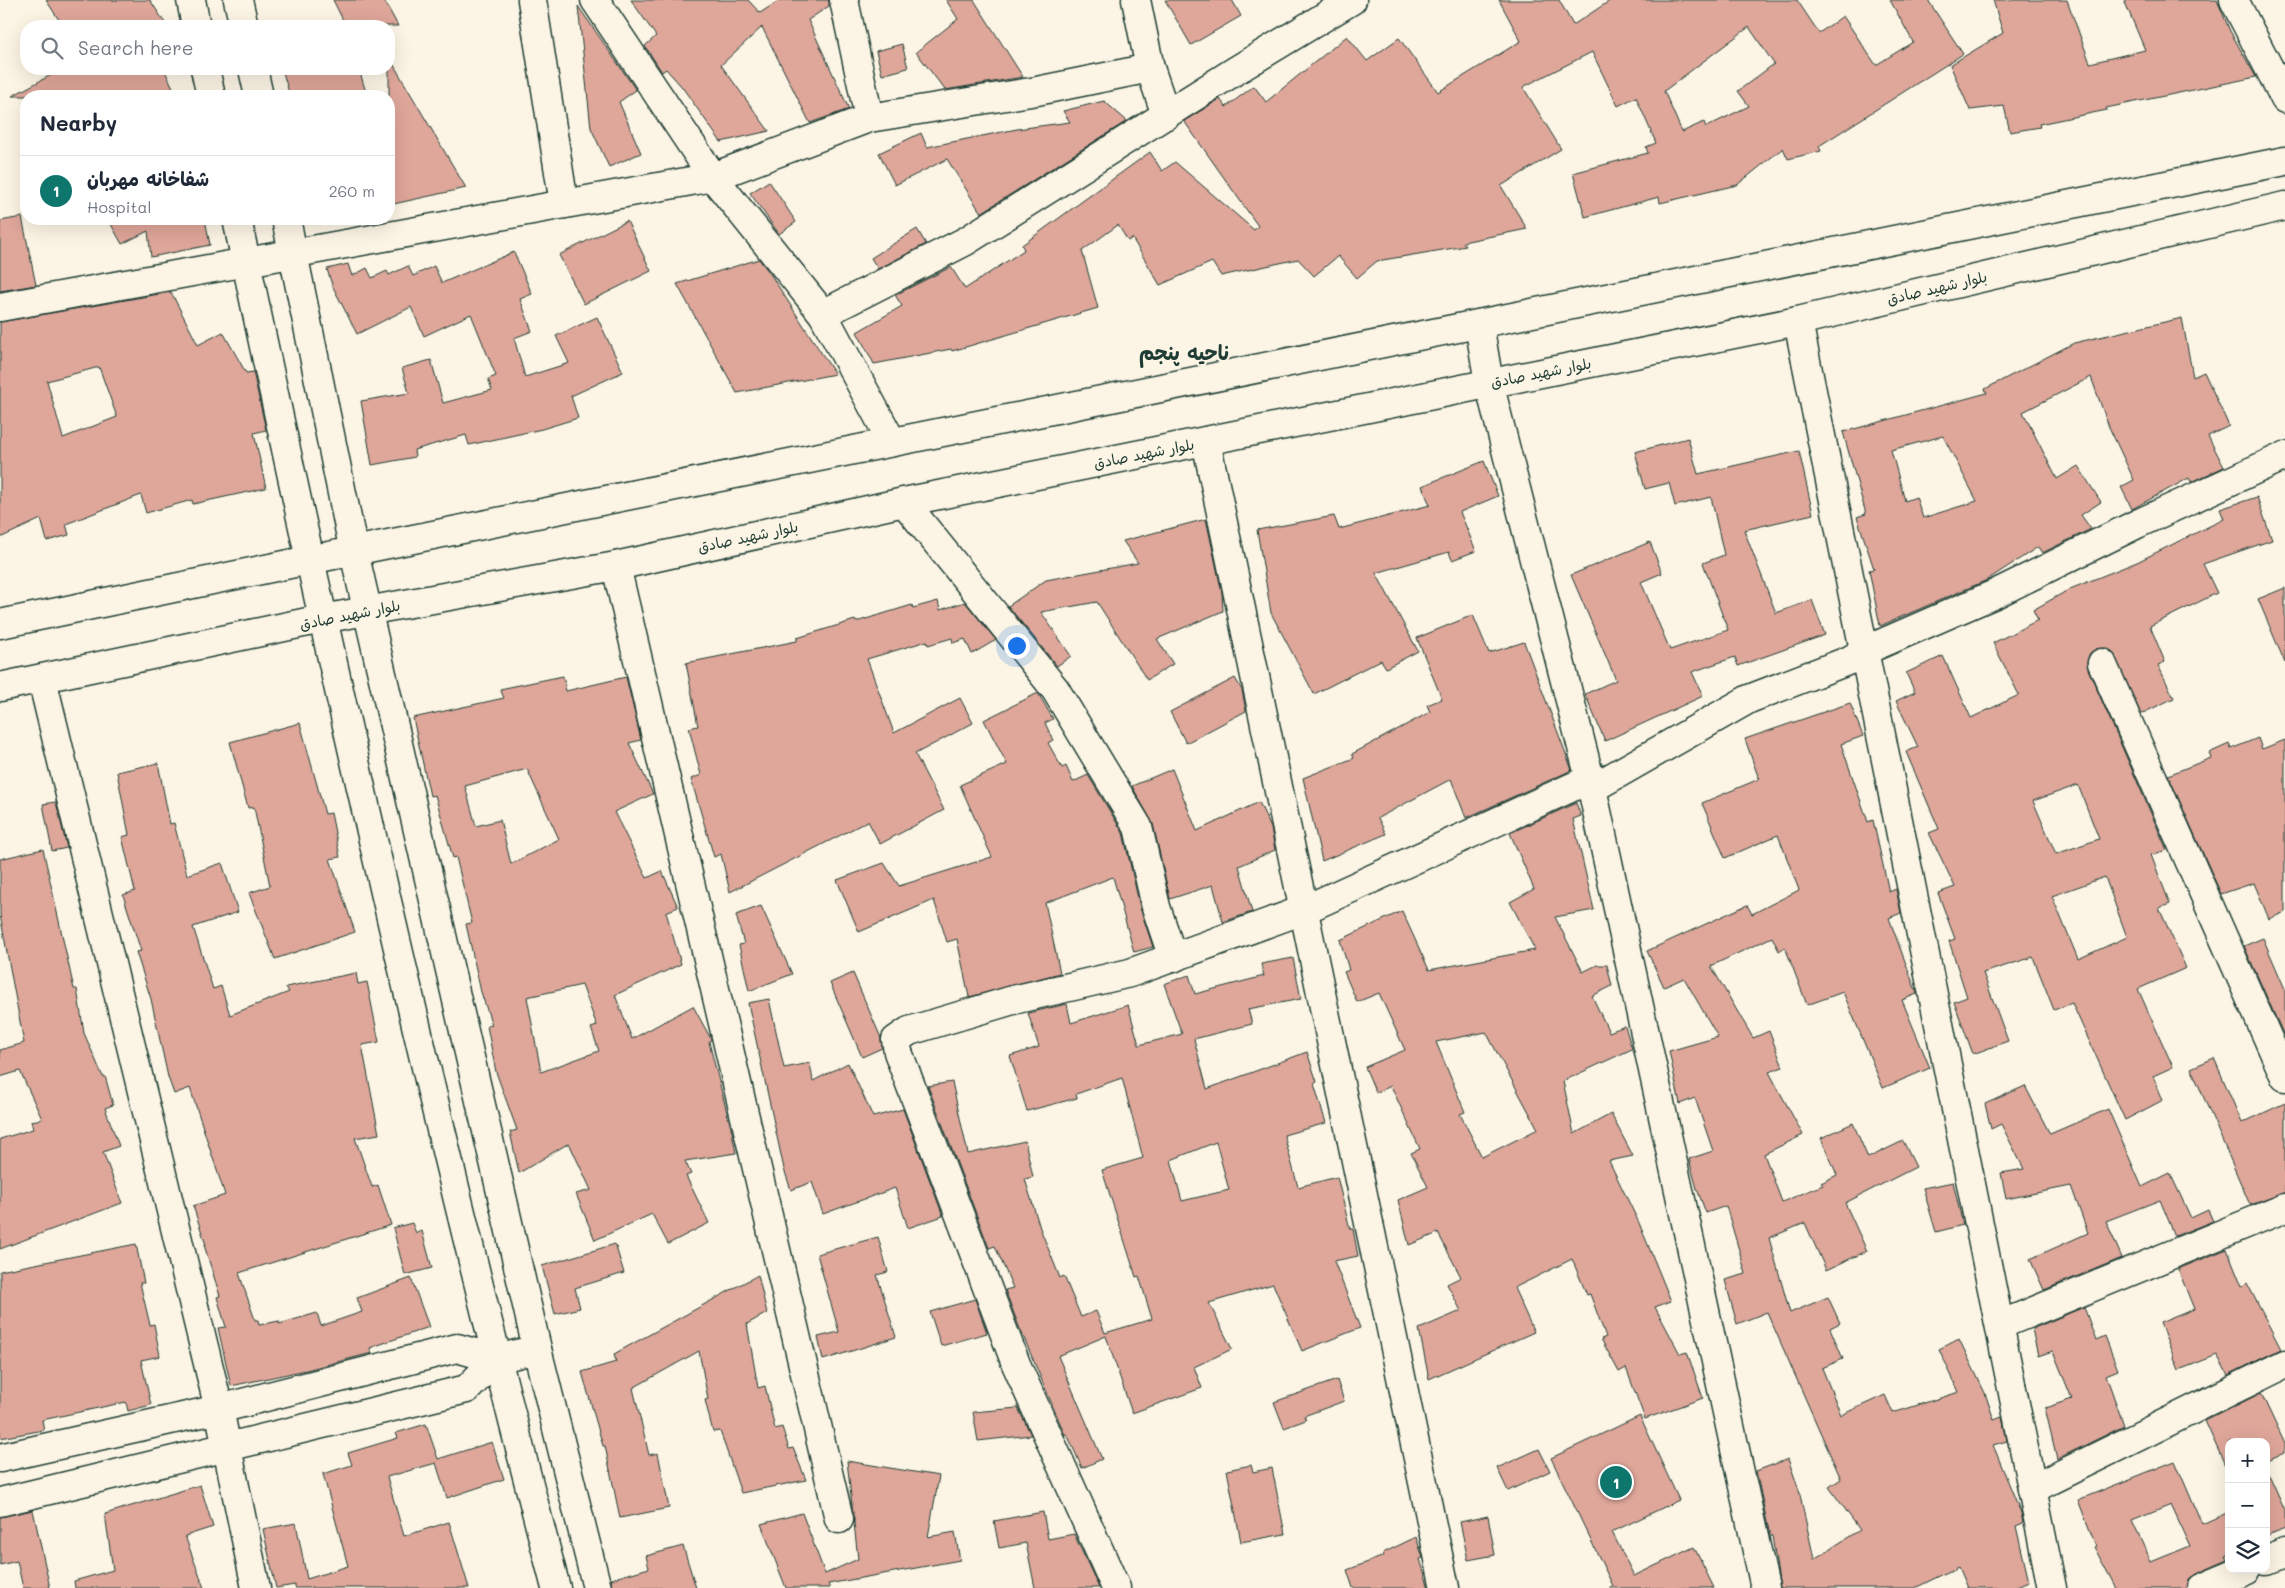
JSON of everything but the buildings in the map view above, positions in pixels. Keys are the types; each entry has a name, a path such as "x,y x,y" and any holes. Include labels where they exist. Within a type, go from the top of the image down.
{"street":[{"path":"191,0 195,20"},
{"path":"238,0 243,20"},
{"path":"532,0 564,204"},
{"path":"595,0 713,177 823,314 892,442"},
{"path":"844,0 869,118"},
{"path":"1136,0 1150,68 1166,115"},
{"path":"823,314 966,241 1352,0"},
{"path":"2234,0 2285,98"},
{"path":"0,307 713,177 869,118 1037,90 1150,68"},
{"path":"206,75 210,90"},
{"path":"254,75 258,90"},
{"path":"0,624 308,560 2285,161"},
{"name":"بلوار شهید صادق","path":"0,687 322,620 616,566 904,502 1798,321 2285,206"},
{"path":"237,225 322,620 496,1359 556,1588"},
{"path":"287,225 354,552 537,1349 597,1588"},
{"path":"1798,321 2052,1588"},
{"path":"1478,324 1489,383 1591,784 1765,1588"},
{"path":"1206,441 1306,910 1445,1588"},
{"path":"1116,1588 1016,1364 898,1052 896,1040 909,1031 1013,1000 1130,973 1306,910 1591,784 1749,699 1850,660 1864,651 1997,593 2129,528 2285,456"},
{"path":"904,502 1054,689 1138,827 1156,907 1174,958"},
{"path":"616,566 839,1519"},
{"path":"2102,663 2285,1077"},
{"path":"42,679 219,1409 256,1588"},
{"path":"2000,1325 2285,1208"},
{"path":"0,1458 219,1409 457,1348 496,1359 537,1349"},
{"path":"0,1502 227,1449 466,1389 496,1359"},
{"path":"2032,1489 2285,1364"},
{"path":"2270,1559 2285,1553"},
{"path":"2202,1588 2237,1573"}],"place":[{"name":"شفاخانه مهربان","path":"1616,1482"}],"district":[{"name":"ناحیه پنجم","path":"1184,353"}]}
